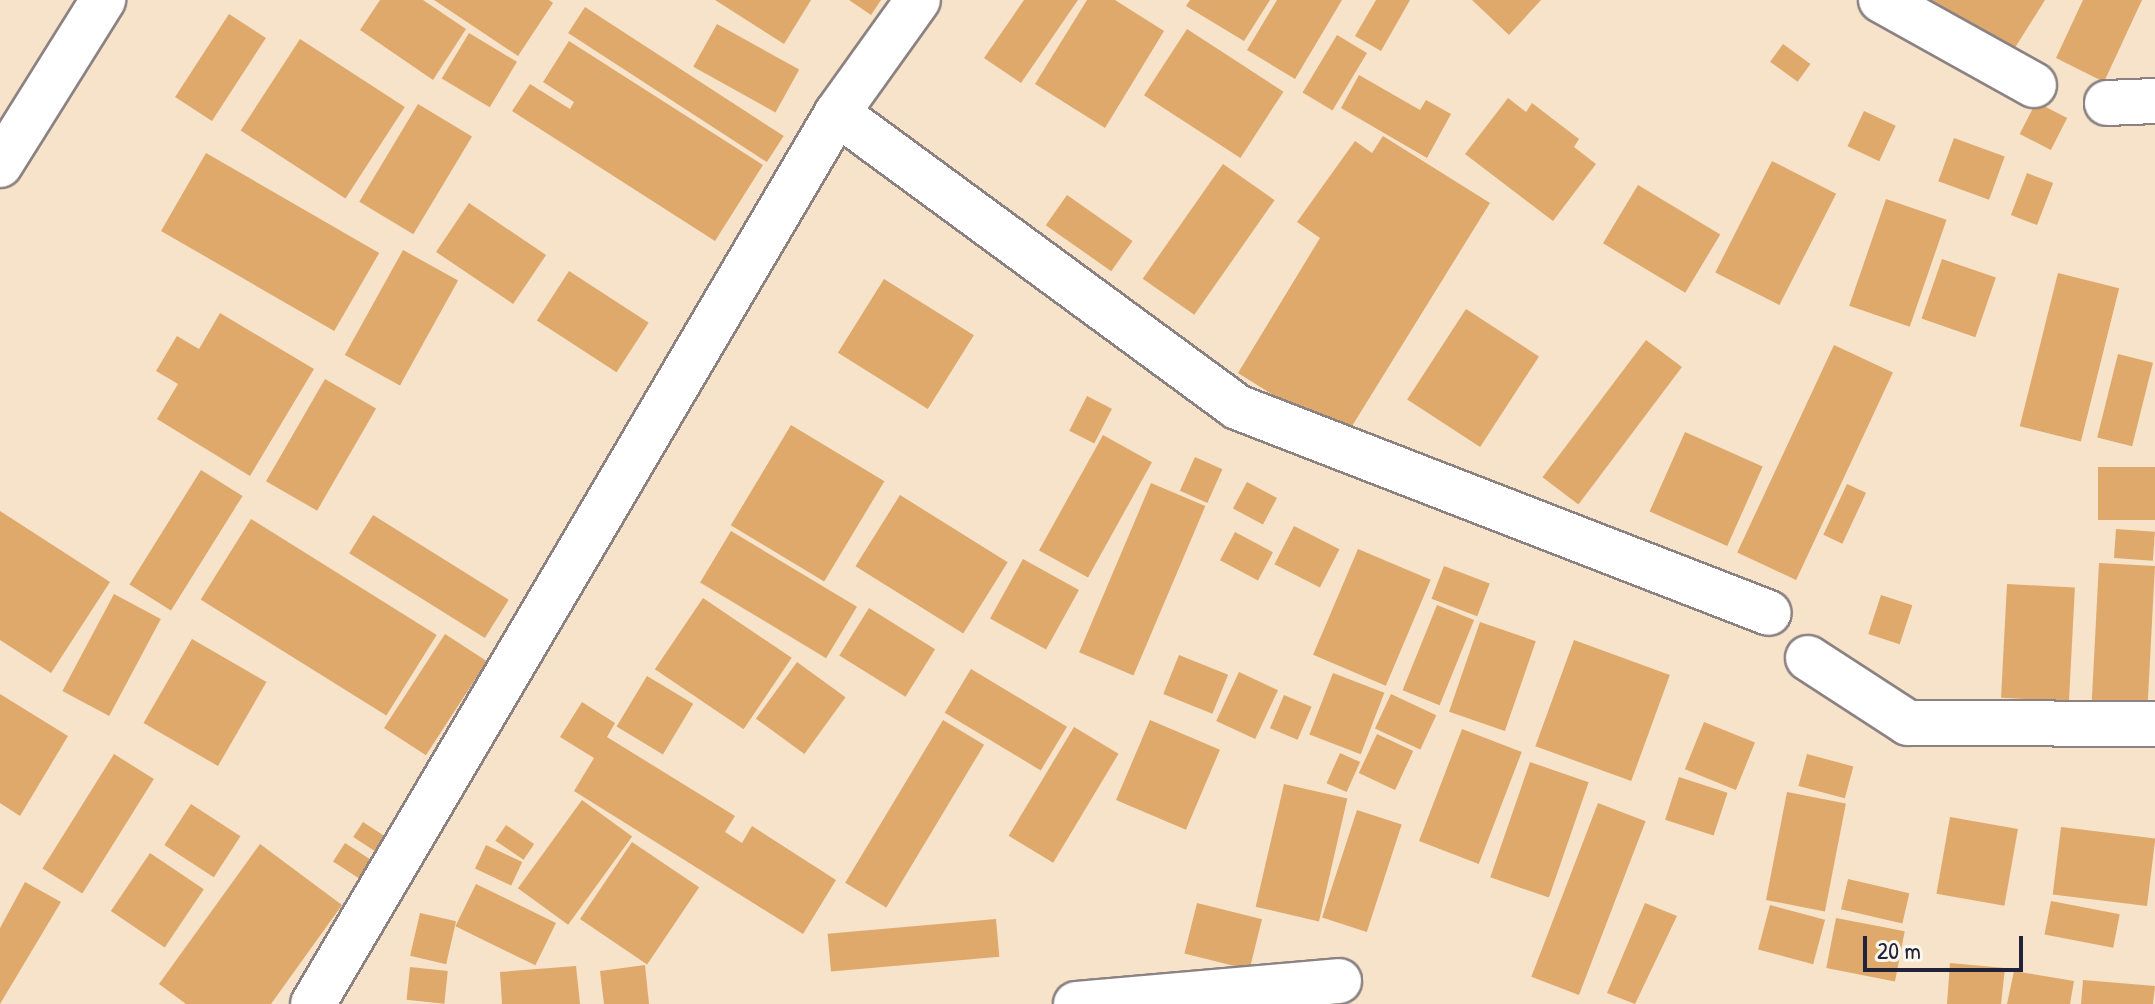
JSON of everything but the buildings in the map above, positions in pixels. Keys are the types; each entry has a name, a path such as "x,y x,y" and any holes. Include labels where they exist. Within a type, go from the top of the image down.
{"street":[{"path":"0,165 103,0"},
{"path":"313,1004 837,113 918,0"},
{"path":"1881,0 2034,85"},
{"path":"2107,103 2155,101"},
{"path":"837,113 1237,407 1769,613"},
{"path":"1808,658 1908,723 2155,724"},
{"path":"1076,1004 1339,981"}]}
